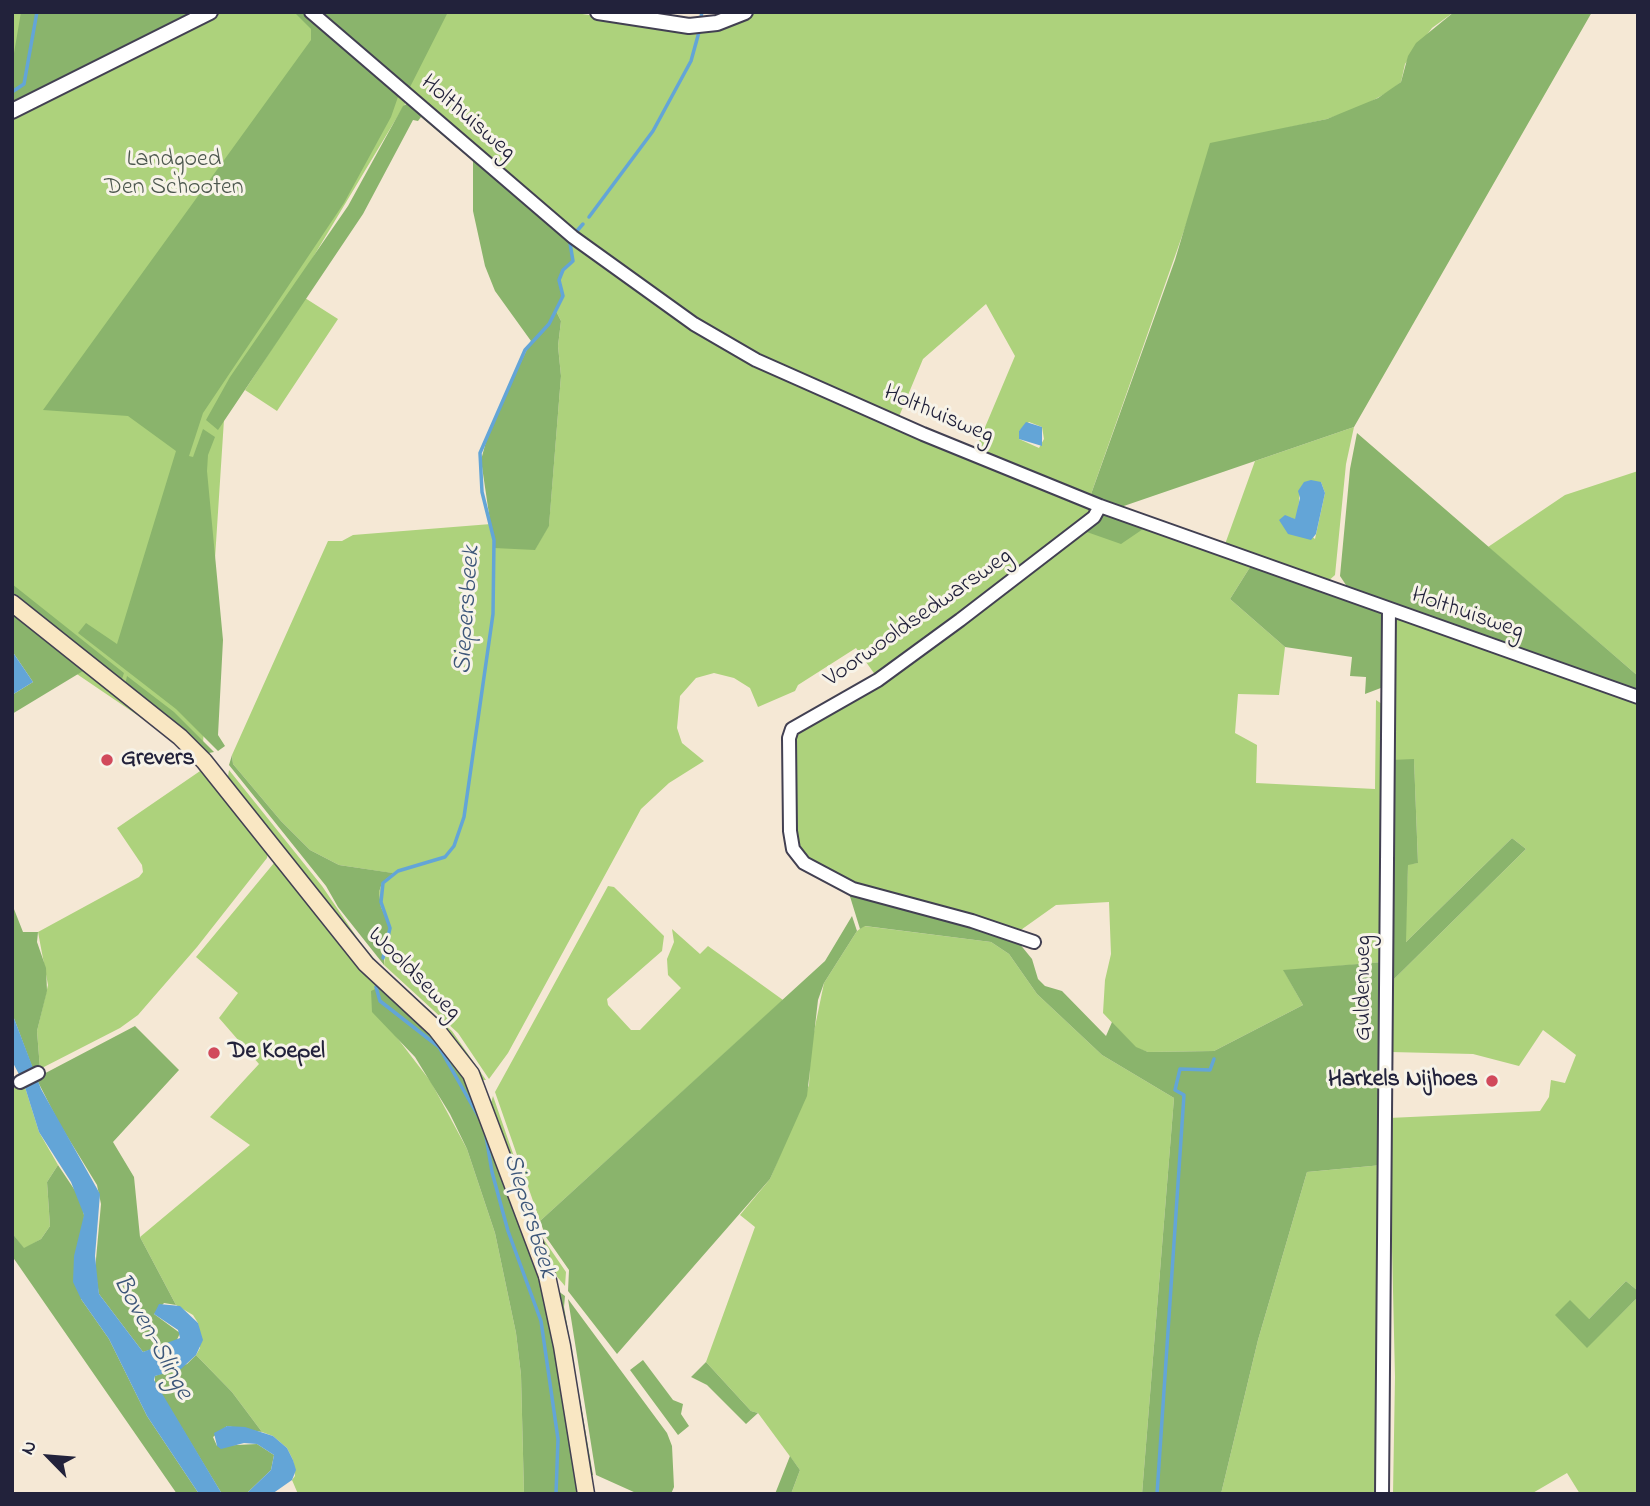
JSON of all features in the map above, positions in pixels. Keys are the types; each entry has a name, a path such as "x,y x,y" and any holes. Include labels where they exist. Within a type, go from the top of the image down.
{"main road":[{"name":"Wooldseweg","path":"12,604 188,745 366,964 444,1038 471,1073 547,1276 562,1346 586,1494"}],"street":[{"path":"12,111 210,12"},
{"name":"Holthuisweg","path":"311,12 573,237 694,324 756,360 1100,506 1638,697"},
{"path":"598,12 689,26 717,23 745,12"},
{"name":"Voorwooldsedwarsweg","path":"1034,942 972,922 853,890 804,863 793,849 789,831 789,738 792,729 878,680 960,620 1094,517 1100,506"},
{"name":"Guldenweg","path":"1382,1494 1389,609"},
{"path":"20,1082 38,1073"}],"green space":[{"name":"Landgoed Den Schooten","path":"12,12 569,12 682,29 720,26 755,12 1454,12 1432,28 1405,64 1401,82 1390,91 1361,107 1327,119 1282,129 1193,205 1090,497 975,451 1015,356 986,304 923,359 898,419 774,365 699,322 578,236 411,94 225,404 202,759 12,630","holes":["1029,422 1042,427 1044,439 1039,448 1019,439 1019,431"]},
{"path":"21,12 201,12 12,106 12,65"},
{"path":"294,12 303,12 399,94 391,117 344,203 203,413 189,456 193,457 203,429 215,437 208,455 207,471 223,640 218,735 225,746 218,751 176,709 78,633 86,623 117,644 176,451 128,416 43,410 311,40 311,29"},
{"path":"314,12 448,12 408,91"},
{"path":"1454,12 1592,12 1354,427 1118,508 1090,497 1175,260 1210,143 1327,119 1378,98 1401,82 1408,56 1416,43"},
{"path":"410,102 571,241 573,261 560,275 563,296 556,311 561,321 558,346 561,376 549,526 535,550 494,548 481,460 490,427 531,341 495,291 485,266 473,211 473,161 421,117 418,121 413,120 363,214 218,430 206,420 230,377 348,206 403,106"},
{"path":"571,241 692,328 1090,506 1090,511 876,676 856,648 798,685 795,691 758,707 750,688 734,678 714,673 696,678 680,696 677,728 682,743 704,761 669,783 641,809 508,1053 489,1079 458,1033 384,965 389,923 381,907 379,892 382,883 392,873 339,865 310,850 281,821 233,764 232,755 328,541 342,541 353,535 491,524 494,535 535,549 549,525 561,376 558,346 561,321 556,311 563,296 560,275 573,261"},
{"path":"305,298 338,319 277,411 245,390"},
{"path":"1354,427 1346,464 1335,575 1326,583 1224,547 1255,461","holes":["1321,482 1325,493 1315,539 1290,517 1295,520 1298,514 1300,489"]},
{"path":"1357,433 1638,676 1638,694 1350,591 1340,576 1350,469"},
{"path":"1638,471 1638,676 1488,547 1565,495"},
{"path":"1107,513 1146,527 1121,544 1084,531"},
{"path":"1146,527 1252,564 1230,599 1285,647 1279,695 1238,694 1235,733 1257,745 1256,783 1375,789 1376,700 1385,706 1383,962 1284,971 1303,1005 1214,1051 1148,1052 1136,1048 1103,1013 1105,980 1111,954 1109,902 1056,905 1018,932 869,892 811,863 797,847 793,835 794,736 1084,531"},
{"path":"1252,564 1375,608 1382,614 1385,621 1386,686 1365,694 1366,677 1350,676 1352,657 1285,647 1230,599"},
{"path":"12,584 124,673 121,682 12,597"},
{"path":"12,609 88,668 12,714 12,695 33,682 12,651"},
{"path":"1402,617 1638,702 1638,1291 1626,1281 1589,1319 1587,1347 1638,1297 1638,1494 1580,1494 1567,1473 1531,1494 1393,1494 1395,1377 1389,1118 1540,1111 1549,1097 1551,1080 1565,1083 1576,1055 1543,1030 1519,1066 1473,1054 1391,1052 1389,984 1526,849 1512,838 1405,943 1408,864 1418,863 1414,760 1391,760 1393,622"},
{"path":"127,676 174,712 214,752 204,754 125,685"},
{"path":"232,755 233,764 281,821 310,850 339,865 393,873 382,883 379,892 381,907 390,927 384,947 384,965 338,907 326,886 229,765"},
{"path":"1414,759 1418,863 1408,865 1406,942 1512,838 1526,849 1389,984 1391,760"},
{"path":"203,769 268,853 267,858 197,947 138,1015 120,1028 40,1069 37,1031 48,985 38,932 139,877 143,872 142,865 117,828"},
{"path":"229,770 322,886 360,942 382,968 452,1031 486,1080 479,1080 386,979 227,783"},
{"path":"274,863 279,863 381,986 395,1035 431,1082 467,1149 495,1233 516,1333 521,1375 524,1494 298,1494 292,1480 295,1476 293,1460 287,1448 273,1436 262,1432 232,1392 196,1355 200,1348 198,1323 193,1315 176,1305 140,1237 250,1145 210,1117 259,1064 219,1018 238,993 196,957"},
{"path":"608,886 614,887 664,936 662,951 607,999 608,1005 631,1030 640,1030 681,988 668,975 667,959 674,942 672,929 700,954 708,946 783,1000 540,1221 495,1092"},
{"path":"848,890 960,921 1019,943 1032,959 1038,979 1045,986 1062,991 1106,1036 1112,1022 1136,1047 1148,1052 1214,1051 1303,1005 1283,970 1383,962 1382,1165 1307,1172 1258,1340 1221,1494 1142,1494 1174,1098 1102,1055 1037,994 1009,954 991,942 865,926 860,929"},
{"path":"12,904 23,932 38,932 37,942 46,968 47,991 37,1031 40,1069 34,1072 12,1013"},
{"path":"852,916 857,931 824,983 818,1000 807,1096 770,1179 617,1354 568,1291 569,1270 546,1237 540,1221 825,961"},
{"path":"864,926 991,942 1009,954 1037,994 1102,1055 1174,1098 1142,1494 791,1494 800,1470 758,1413 751,1411 706,1362 755,1227 740,1215 770,1179 809,1085 811,1046 824,983 857,931"},
{"path":"381,986 436,1037 459,1064 543,1284 581,1494 524,1494 521,1375 516,1333 495,1233 467,1149 450,1114 415,1057 372,1012 371,991"},
{"path":"135,1026 179,1070 113,1142 134,1177 140,1237 176,1305 164,1303 154,1314 180,1333 176,1342 143,1352 99,1294 95,1270 101,1204 97,1185 59,1123 36,1078"},
{"path":"24,1084 39,1132 58,1165 47,1182 50,1226 41,1239 24,1249 12,1233 12,1089"},
{"path":"493,1096 542,1237 566,1272 565,1286 548,1266 490,1106"},
{"path":"58,1165 80,1198 84,1215 81,1299 109,1339 147,1416 199,1494 177,1494 12,1256 12,1233 24,1248 41,1239 50,1226 47,1182"},
{"path":"1382,1165 1379,1494 1221,1494 1258,1340 1307,1172"},
{"path":"1626,1281 1638,1291 1638,1297 1587,1348 1555,1315 1570,1300 1589,1319"},
{"path":"558,1291 565,1296 564,1307 593,1475 588,1476"},
{"path":"568,1299 667,1433 672,1446 674,1487 671,1494 636,1493 596,1475"},
{"path":"196,1355 232,1392 262,1432 227,1426 213,1437 217,1446 257,1444 274,1455 271,1470 246,1494 222,1494 155,1384 155,1376 187,1364"},
{"path":"643,1360 673,1400 683,1404 681,1414 689,1426 678,1435 630,1370"},
{"path":"706,1362 751,1411 758,1413 746,1424 707,1385 691,1377"},
{"path":"790,1456 800,1470 791,1494 775,1494"}],"water":[{"path":"1026,422 1042,427 1042,446 1019,439 1019,431"},
{"path":"1304,482 1321,482 1325,493 1316,534 1311,540 1288,534 1279,520 1285,515 1295,519 1300,498 1298,491"},
{"path":"12,651 33,682 12,695"},
{"path":"12,1013 41,1089 100,1194 95,1256 99,1294 143,1352 180,1338 178,1330 154,1314 159,1304 180,1306 198,1323 203,1340 196,1355 181,1369 155,1376 154,1380 222,1494 199,1494 147,1416 109,1339 81,1299 73,1282 74,1256 84,1215 71,1182 39,1132 24,1084 12,1061"},
{"path":"227,1426 245,1427 273,1436 287,1448 293,1460 296,1470 292,1480 272,1494 246,1494 271,1470 274,1455 257,1444 244,1443 221,1449 217,1446 214,1433"}],"waterway":[{"path":"12,92 24,84 37,12"},
{"name":"Siepersbeek","path":"701,17 702,12"},
{"name":"Siepersbeek","path":"589,217 653,131 691,61 699,32"},
{"name":"Siepersbeek","path":"576,232 583,224"},
{"name":"Siepersbeek","path":"383,958 390,928 381,902 383,883 398,871 445,857 454,846 464,817 493,614 494,540 482,492 480,453 525,350 549,324 563,296 559,280 563,270 573,261 570,243"},
{"name":"Siepersbeek","path":"376,987 380,1001 439,1047 480,1119"},
{"path":"1157,1494 1184,1095 1175,1090 1180,1069 1210,1070 1214,1059"},
{"name":"Siepersbeek","path":"486,1136 492,1172 508,1231 541,1321 558,1439 556,1494"}],"place":[{"name":"Grevers","path":"107,760"},
{"name":"De Koepel","path":"214,1053"},
{"name":"Harkels Nijhoes","path":"1492,1081"}],"water label":[{"name":"Boven-Slinge","path":"151,1338"}]}
